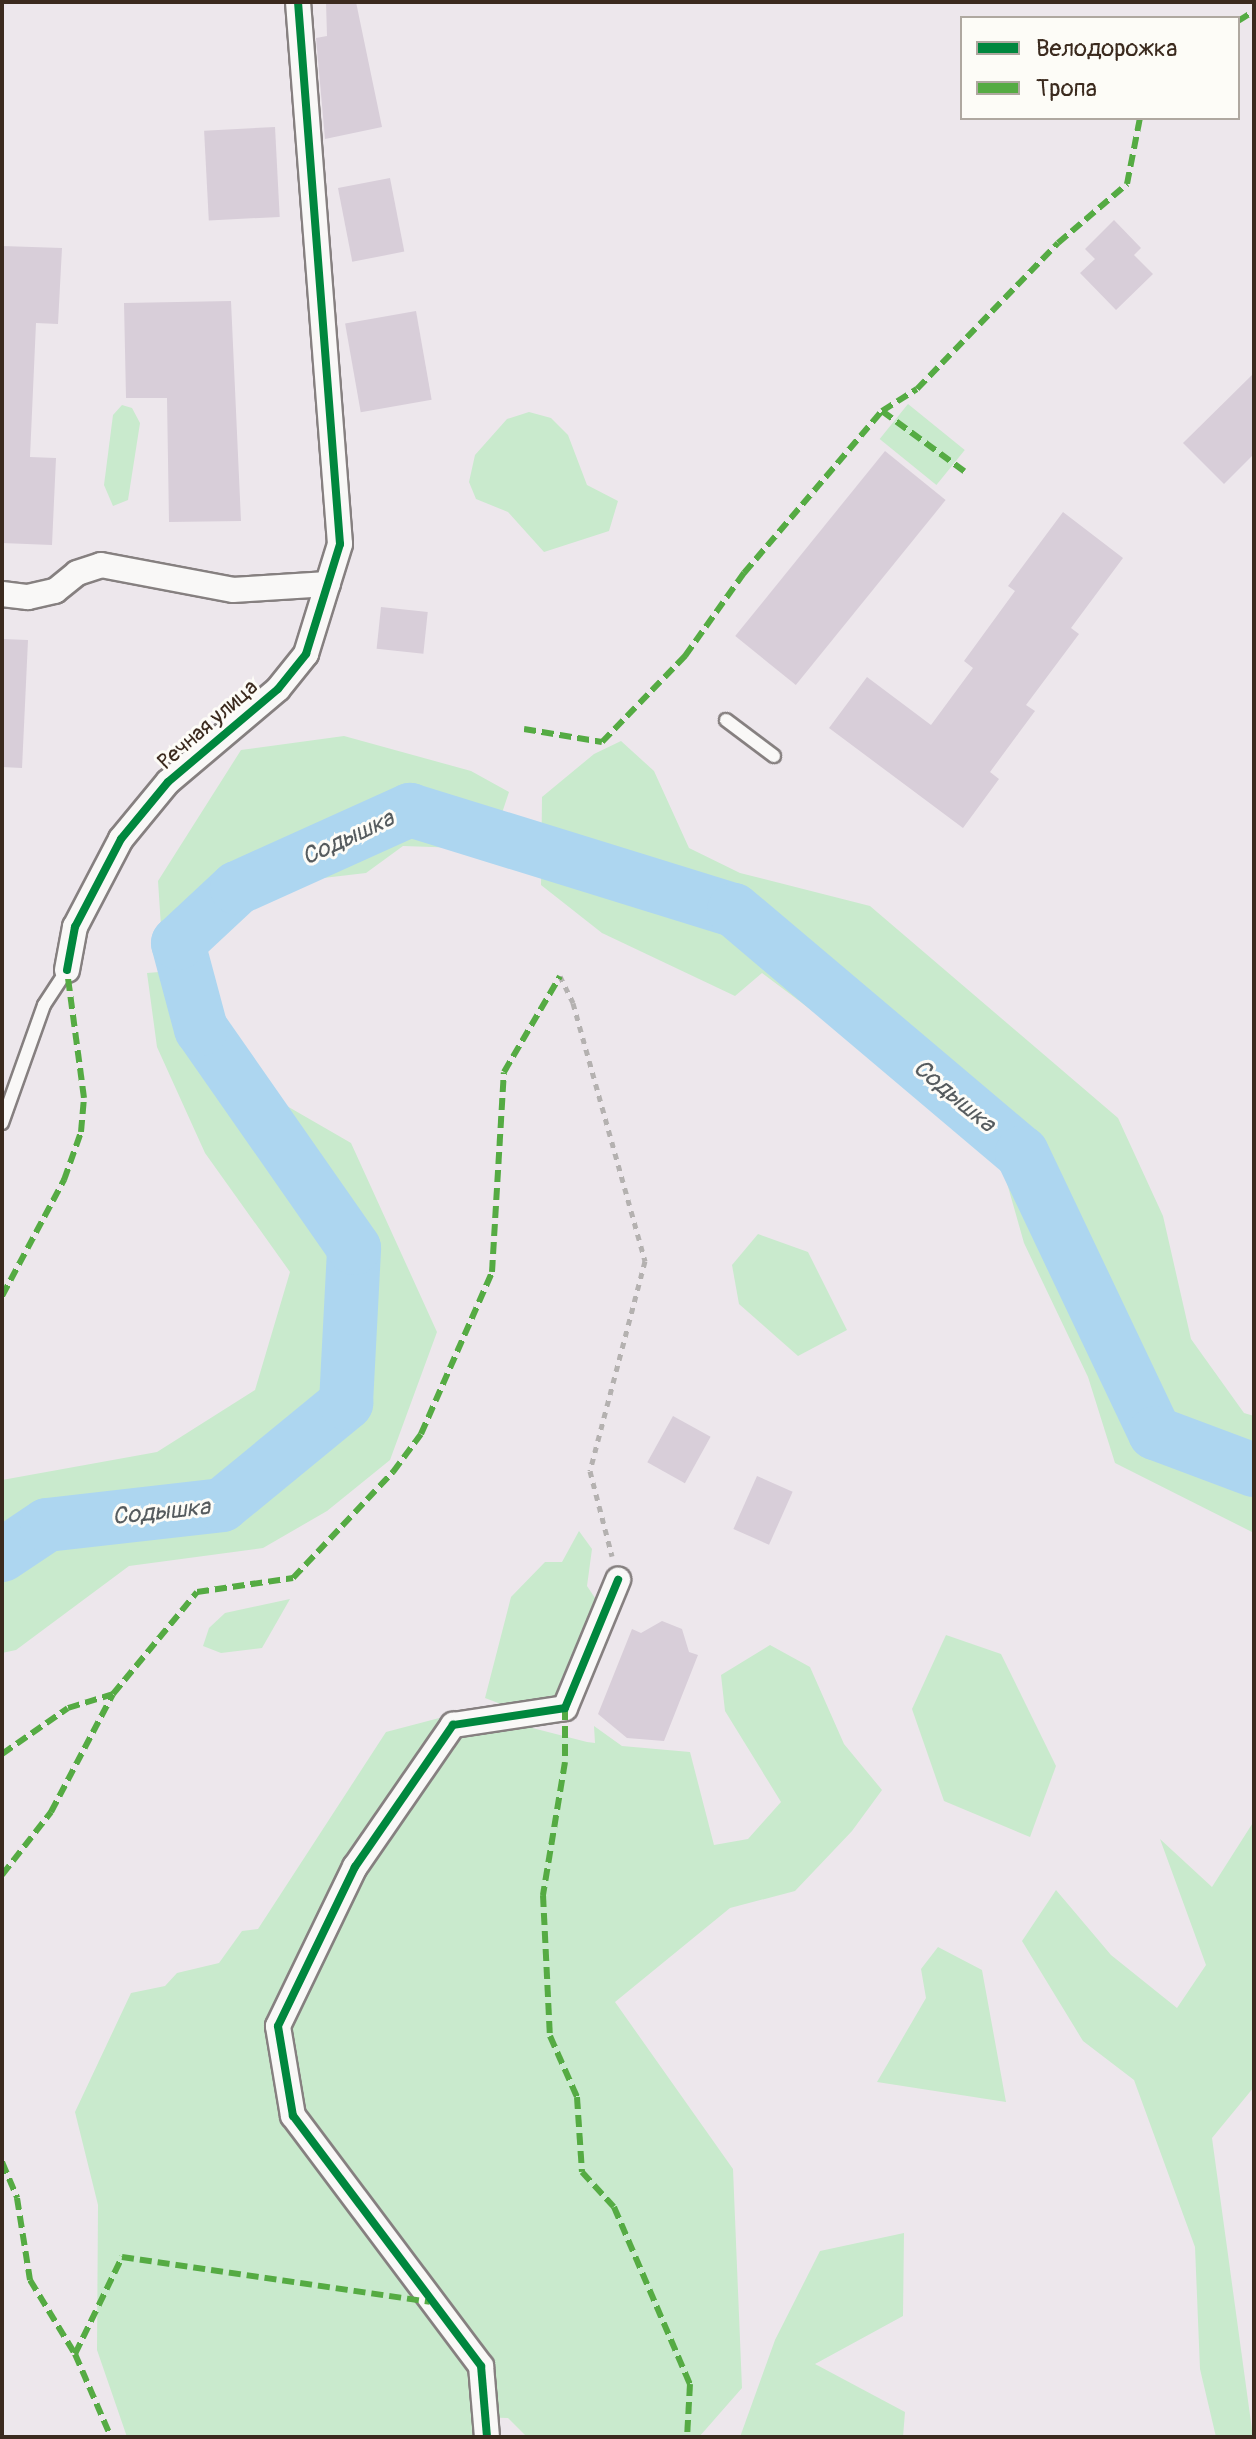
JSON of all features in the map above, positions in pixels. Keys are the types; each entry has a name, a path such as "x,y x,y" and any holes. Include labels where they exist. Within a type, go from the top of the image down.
{"street":[{"name":"Речная улица","path":"67,970 75,927 121,839 168,782 278,689 306,654 340,544 298,2"},
{"path":"2,594 28,597 55,591 77,573 101,565 233,590 328,584"},
{"path":"487,2437 481,2366 293,2116 278,2026 355,1867 453,1725 565,1708 618,1580"}],"lane":[{"path":"726,720 774,756"},
{"path":"2,1123 44,1005 67,970"}],"path":[{"path":"560,976 573,1003 645,1261 590,1471 618,1580"}],"green space":[{"path":"908,404 965,450 936,485 880,439"},
{"path":"122,405 132,408 140,423 128,500 113,506 104,485 113,415"},
{"path":"529,412 551,418 568,435 587,485 618,501 609,531 544,552 508,512 476,499 469,482 475,455 507,419"},
{"path":"344,736 471,771 509,792 490,849 403,846 366,873 306,880 162,942 158,881 241,750"},
{"path":"621,741 654,771 689,848 740,873 870,906 1118,1118 1163,1216 1191,1339 1244,1413 1254,1416 1254,1533 1115,1463 1088,1377 1024,1243 1001,1162 874,1057 762,973 735,996 602,933 541,885 542,797 594,754"},
{"path":"172,971 185,1047 351,1143 437,1332 390,1460 327,1511 263,1548 129,1566 16,1650 2,1653 2,1480 157,1452 255,1390 290,1272 205,1153 157,1047 147,973"},
{"path":"758,1234 808,1252 847,1330 798,1356 739,1304 732,1265"},
{"path":"579,1531 592,1549 587,1586 597,1601 567,1698 525,1713 485,1698 511,1597 545,1562 562,1562"},
{"path":"290,1599 262,1648 221,1653 203,1646 209,1628 225,1613"},
{"path":"946,1635 1001,1654 1056,1766 1030,1837 944,1801 912,1709"},
{"path":"770,1645 810,1667 844,1744 882,1790 852,1831 795,1891 730,1908 615,2002 733,2169 742,2388 699,2437 527,2437 508,2418 478,2417 475,2437 127,2437 97,2350 98,2205 75,2112 131,1993 165,1986 177,1973 219,1963 242,1931 258,1929 386,1732 466,1711 587,1742 595,1743 594,1726 622,1746 690,1752 714,1845 748,1839 781,1802 725,1711 721,1675"},
{"path":"1254,1821 1254,2087 1212,2138 1253,2437 1216,2437 1200,2369 1195,2247 1134,2080 1083,2041 1022,1941 1056,1890 1111,1955 1177,2008 1206,1965 1160,1839 1212,1887"},
{"path":"938,1947 982,1970 1006,2102 877,2082 926,1998 921,1969"},
{"path":"904,2233 903,2316 815,2364 905,2412 903,2437 740,2437 775,2340 820,2251"}],"building":[{"path":"326,2 356,2 382,127 325,139 316,38 327,36"},
{"path":"275,127 280,217 209,221 204,131"},
{"path":"390,178 404,252 352,262 338,188"},
{"path":"1114,220 1141,248 1134,255 1153,274 1116,310 1080,273 1095,259 1085,249"},
{"path":"2,246 62,248 58,324 36,323 30,457 56,458 52,545 2,543"},
{"path":"231,301 241,521 169,522 167,398 126,398 124,303"},
{"path":"416,311 432,400 361,412 345,324"},
{"path":"1254,373 1254,454 1224,484 1183,443"},
{"path":"885,451 946,500 796,685 735,636"},
{"path":"1063,512 1123,558 1071,628 1079,634 1026,705 1035,711 990,772 999,779 963,828 829,728 867,677 931,725 973,668 964,661 1015,591 1008,586"},
{"path":"381,607 428,612 423,654 377,649"},
{"path":"2,639 28,640 22,768 2,767"},
{"path":"673,1416 711,1437 685,1483 647,1462"},
{"path":"757,1476 793,1492 769,1545 733,1529"},
{"path":"662,1621 682,1629 689,1652 698,1655 664,1741 627,1738 598,1714 632,1629 641,1633"}],"waterway":[{"name":"Содышка","path":"2,1555 47,1525 222,1505 346,1403 354,1248 201,1029 178,943 237,888 410,810 734,910 1022,1153 1155,1433 1254,1470"}],"marked path":[{"path":"1240,20 1254,11"},
{"path":"524,729 602,742 685,656 744,573 882,411 917,389 1058,243 1127,184 1140,120"},
{"path":"882,411 964,471"},
{"path":"2,1296 64,1180 81,1132 84,1098 67,970"},
{"path":"2,1875 51,1812 113,1694 197,1592 293,1578 393,1472 421,1434 492,1272 504,1072 560,976"},
{"path":"2,1754 68,1708 113,1694"},
{"path":"565,1708 565,1762 543,1895 550,2036 577,2097 582,2172 614,2207 690,2384 687,2437"},
{"path":"2,2162 17,2198 30,2280 75,2354 111,2437"},
{"path":"75,2354 122,2257 430,2302"}],"cycle path":[{"path":"67,970 75,927 121,839 168,782 278,689 306,654 340,544 298,2"},
{"path":"487,2437 481,2366 293,2116 278,2026 355,1867 453,1725 565,1708 618,1580"}]}
